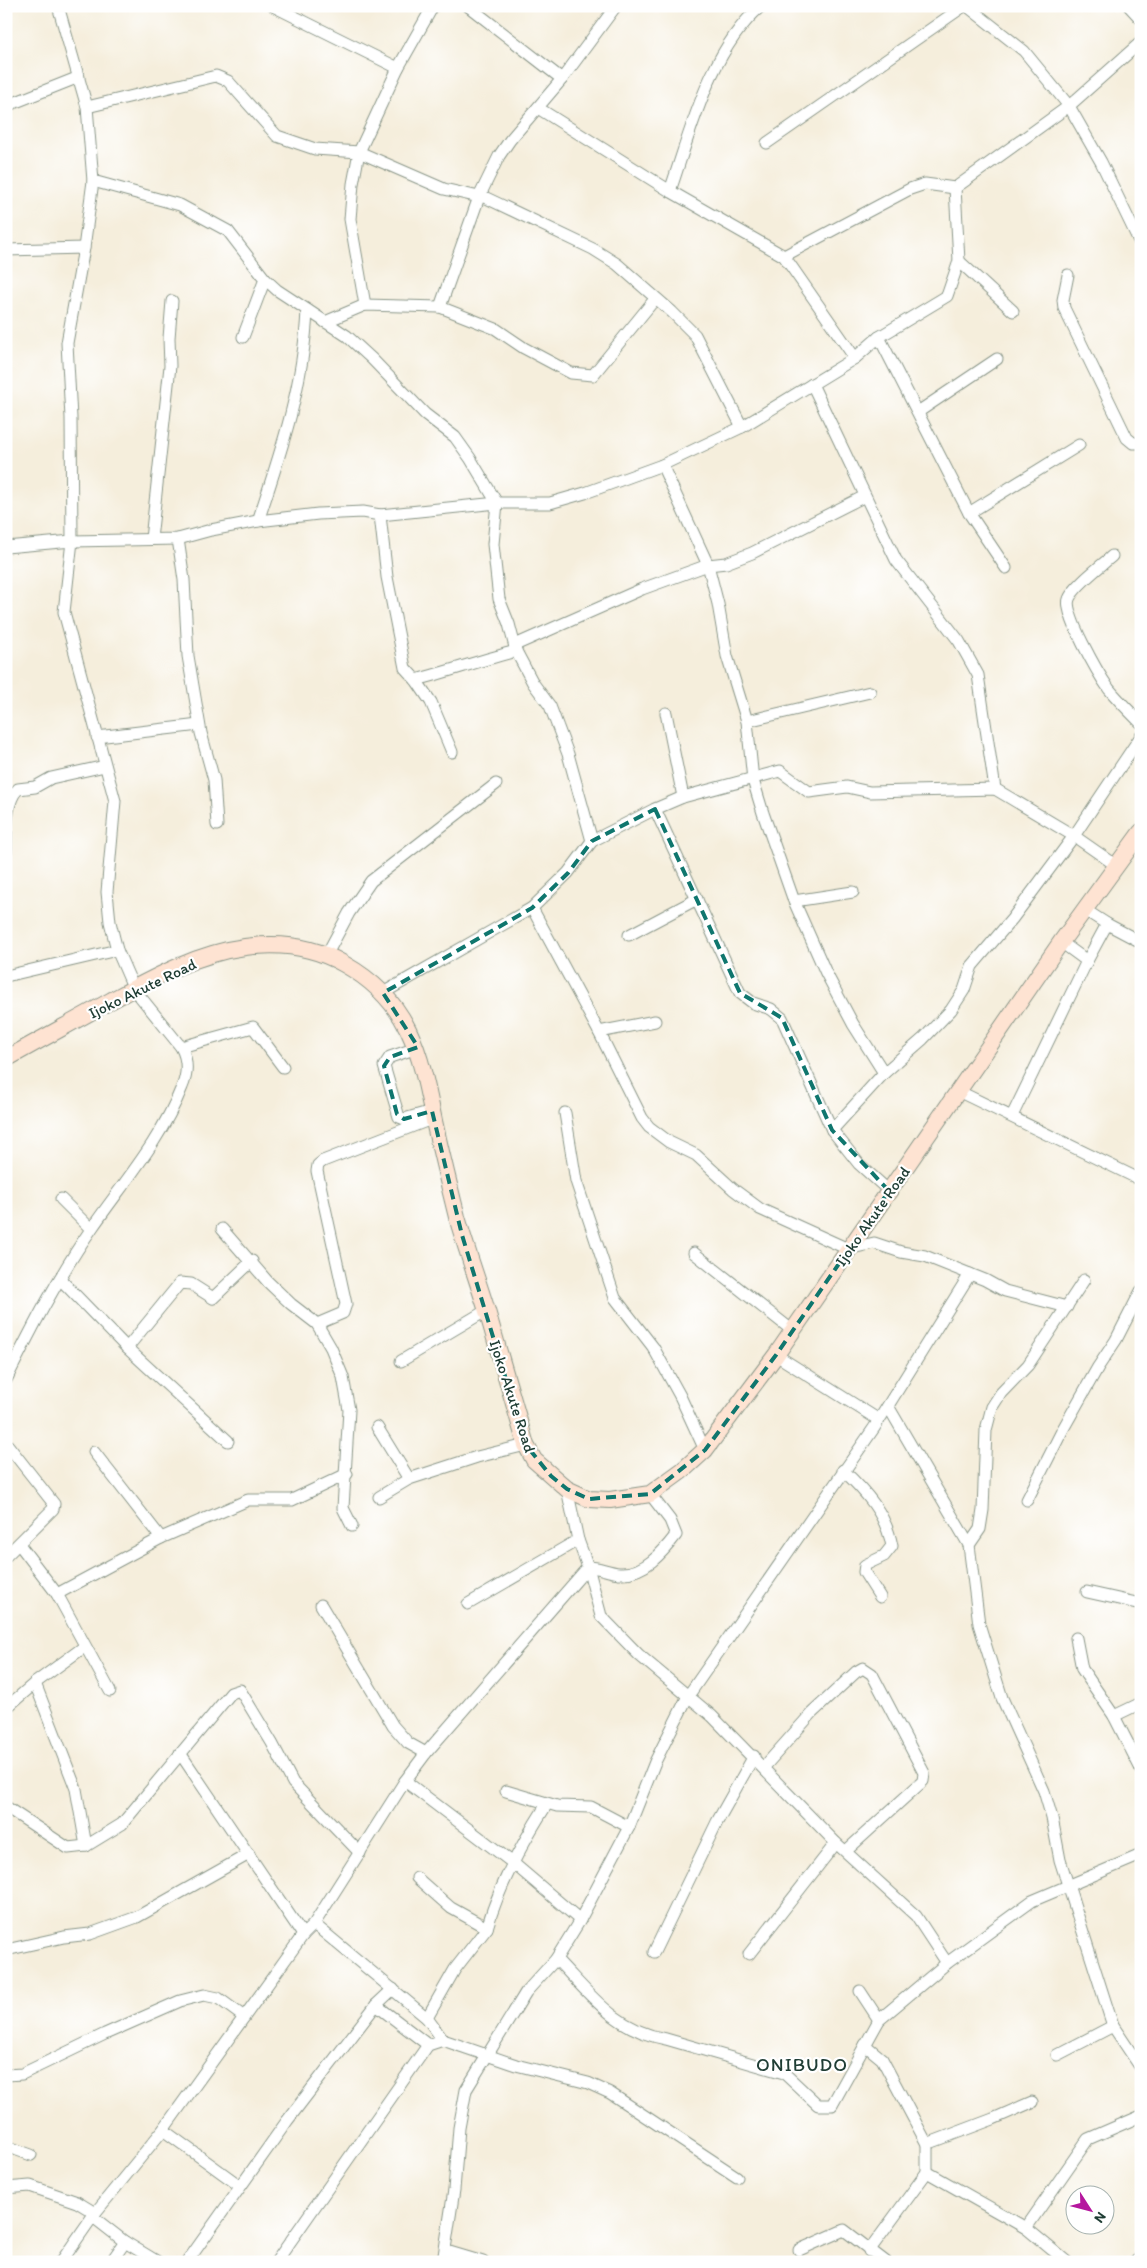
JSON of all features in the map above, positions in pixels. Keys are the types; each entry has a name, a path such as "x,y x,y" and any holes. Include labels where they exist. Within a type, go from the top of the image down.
{"main road":[{"name":"Ijoko Akute Road","path":"6,1059 174,969 243,947 273,944 301,946 326,954 367,979 383,993 402,1017 417,1048 448,1185 526,1444 534,1460 567,1489 589,1499 603,1500 650,1494 683,1470 705,1450 776,1355 888,1191 925,1142 1061,942 1117,866 1136,849 1141,832"}],"street":[{"path":"6,1380 60,1279 91,1229 162,1130 183,1086 187,1058 182,1047 134,989 117,950 110,922 107,892 115,801 64,612 72,541 71,418 67,343 84,248 93,181 87,107 58,6"},
{"path":"273,6 398,68"},
{"path":"365,304 350,219 353,184 359,152 398,68 433,6"},
{"path":"440,307 479,196 499,156 510,140 562,79 616,6"},
{"path":"670,191 711,77 744,21 761,6"},
{"path":"767,143 966,6 1024,52 1069,106 1101,162 1141,246"},
{"path":"1129,6 1141,19"},
{"path":"472,8 562,79"},
{"path":"784,256 925,184 955,188 1069,106 1141,42"},
{"path":"87,107 216,76 228,81 277,136 315,149 359,152 444,189 479,196 593,249 617,264 672,312 694,335 742,427"},
{"path":"6,106 79,77"},
{"path":"538,108 670,191 784,256 855,358"},
{"path":"93,181 180,205 228,231 265,279 277,290 347,336 425,414 455,437 497,503 492,544 499,599 515,648 533,683 550,706 568,754 592,841"},
{"path":"6,547 72,541 101,542 178,539 211,530 258,521 318,514 363,512 380,515 497,503 550,503 585,493 662,465 742,427 855,358 879,337 947,296 959,261 955,188"},
{"path":"6,250 84,248"},
{"path":"959,261 1013,310"},
{"path":"1068,274 1063,300 1064,308 1127,438 1138,445 1141,443"},
{"path":"243,337 265,279"},
{"path":"326,322 365,304 440,307 496,329 524,348 571,373 593,375 655,299"},
{"path":"151,539 170,366 172,301"},
{"path":"258,521 288,430 306,341 307,310"},
{"path":"879,337 969,513 1006,568"},
{"path":"918,412 997,359"},
{"path":"812,384 896,560 958,641 978,675 994,789"},
{"path":"969,513 1078,445"},
{"path":"662,465 708,565 728,656 747,721 753,780 794,901 826,973 853,1024 884,1073"},
{"path":"416,680 444,673 515,648 642,588 708,565 726,563 752,554 864,496"},
{"path":"380,515 387,576 405,668 431,702 452,752"},
{"path":"178,539 184,580 188,656 199,724 214,780 217,825"},
{"path":"1112,556 1073,592 1068,599 1067,609 1086,650 1109,688 1141,723"},
{"path":"747,721 870,692"},
{"path":"666,713 683,797"},
{"path":"98,737 199,724"},
{"path":"832,1130 884,1073 923,1039 951,1010 964,990 972,966 1012,919 1074,836 1141,736"},
{"path":"6,852 7,822 11,800 18,789 35,787 51,778 105,766"},
{"path":"383,993 532,908 568,873 592,841 683,797 753,780 780,771 809,792 847,787 870,792 994,789 1074,836 1117,866"},
{"path":"326,954 349,913 371,881 496,784"},
{"path":"655,809 740,993 753,1003 770,1009 782,1018 832,1130 859,1164 888,1191"},
{"path":"794,901 854,892"},
{"path":"629,935 697,899"},
{"path":"532,908 599,1032 642,1118 649,1127 669,1142 696,1155 733,1189 760,1209 848,1249 874,1243 901,1252 925,1256 970,1274 1005,1291 1067,1307"},
{"path":"1085,910 1141,942"},
{"path":"1012,1116 1087,961 1107,924"},
{"path":"1061,942 1087,961"},
{"path":"6,976 117,950"},
{"path":"599,1032 656,1021"},
{"path":"182,1047 253,1027 282,1067"},
{"path":"417,1048 390,1058 384,1066 399,1117 404,1119 433,1115"},
{"path":"958,1091 1141,1180"},
{"path":"565,1113 576,1181 615,1298 653,1347 680,1396 705,1450"},
{"path":"317,1324 343,1313 346,1304 317,1172 318,1165 323,1161 433,1115"},
{"path":"61,1199 91,1229"},
{"path":"222,1229 252,1261 268,1282 291,1304 317,1324 343,1377 349,1410 347,1474 343,1508 352,1526"},
{"path":"694,1252 793,1331"},
{"path":"128,1348 180,1283 191,1284 213,1298 252,1261"},
{"path":"483,2262 444,2256 458,2128 466,2090 526,1992 556,1959 580,1920 629,1827 655,1762 688,1696 879,1420 970,1274"},
{"path":"60,1279 128,1348 228,1441"},
{"path":"969,1545 980,1529 983,1510 986,1430 992,1407 1001,1393 1028,1365 1084,1280"},
{"path":"1027,1500 1063,1429 1098,1367 1116,1340 1141,1291"},
{"path":"401,1361 487,1310"},
{"path":"776,1355 879,1420"},
{"path":"888,1406 969,1545 979,1624 1002,1698 1044,1791 1052,1818 1060,1860 1113,2026 1137,2055 1141,2068"},
{"path":"377,1427 409,1479"},
{"path":"6,1443 54,1504 53,1508 6,1556"},
{"path":"379,1497 409,1479 526,1444"},
{"path":"94,1452 160,1538"},
{"path":"844,1470 871,1497 890,1532 892,1546 884,1556 865,1565 864,1572 880,1598"},
{"path":"57,1594 160,1538 248,1500 292,1500 347,1474"},
{"path":"567,1489 578,1540 588,1567 601,1616 639,1655 688,1696 754,1756 836,1843 916,1916 947,1963"},
{"path":"61,2262 94,2215 164,2130 303,1935 314,1924 405,1781 426,1753 588,1567 600,1567 619,1573 640,1568 660,1555 676,1535 670,1520 650,1494"},
{"path":"468,1604 578,1540"},
{"path":"19,1544 57,1594 84,1647 110,1691"},
{"path":"1087,1592 1141,1604"},
{"path":"321,1605 393,1726 408,1743 426,1753"},
{"path":"1076,1638 1082,1669 1114,1716 1141,1769"},
{"path":"6,1708 35,1683 84,1647"},
{"path":"764,1767 812,1713 856,1672 864,1668 872,1674 924,1773 923,1781 846,1851"},
{"path":"35,1683 76,1789 86,1846"},
{"path":"6,1807 68,1848 86,1846 122,1824 231,1693 240,1690 272,1743 293,1783 360,1854"},
{"path":"1114,1716 1141,1703"},
{"path":"180,1753 303,1935"},
{"path":"654,1952 717,1822 754,1756"},
{"path":"405,1781 512,1863 580,1920"},
{"path":"506,1791 547,1804 575,1808 591,1807 629,1827"},
{"path":"427,2018 455,1969 487,1928 501,1885 547,1804"},
{"path":"749,1954 836,1843"},
{"path":"6,1950 64,1937 90,1934 137,1918 249,1854"},
{"path":"556,1959 611,2016 646,2035 784,2073 818,2105 832,2105 879,2020 947,1963 1032,1901 1069,1884 1140,1857"},
{"path":"417,1878 451,1908 487,1928"},
{"path":"314,1924 427,2018 443,2040 488,2056 588,2083 610,2093 737,2177"},
{"path":"187,2262 240,2186 376,2005 393,1989"},
{"path":"860,1991 879,2020"},
{"path":"6,2075 22,2074 180,2001 204,1995 218,1998 244,2017"},
{"path":"376,2005 428,2045"},
{"path":"1057,2055 1113,2026"},
{"path":"276,2262 428,2045 443,2040"},
{"path":"865,2045 882,2059 927,2144 927,2172 869,2251"},
{"path":"927,2144 993,2120 1032,2102"},
{"path":"1026,2228 1088,2138 1141,2116"},
{"path":"164,2130 240,2186"},
{"path":"6,2146 31,2155"},
{"path":"927,2172 1026,2228 1067,2262"},
{"path":"6,2188 30,2186 77,2202 125,2242 158,2262"},
{"path":"799,2250 844,2230 869,2251 886,2262"},
{"path":"112,2262 125,2242"},
{"path":"1135,2262 1141,2258"}],"highlighted area":[{"path":"655,809 740,993 782,1018 832,1130 889,1191 776,1355 705,1450 650,1494 589,1499 567,1489 551,1476 526,1445 462,1235 432,1111 404,1119 397,1114 384,1066 390,1057 418,1047 383,993 532,908 568,873 592,841"}],"district":[{"name":"ONIBUDO","path":"802,2064"}]}
